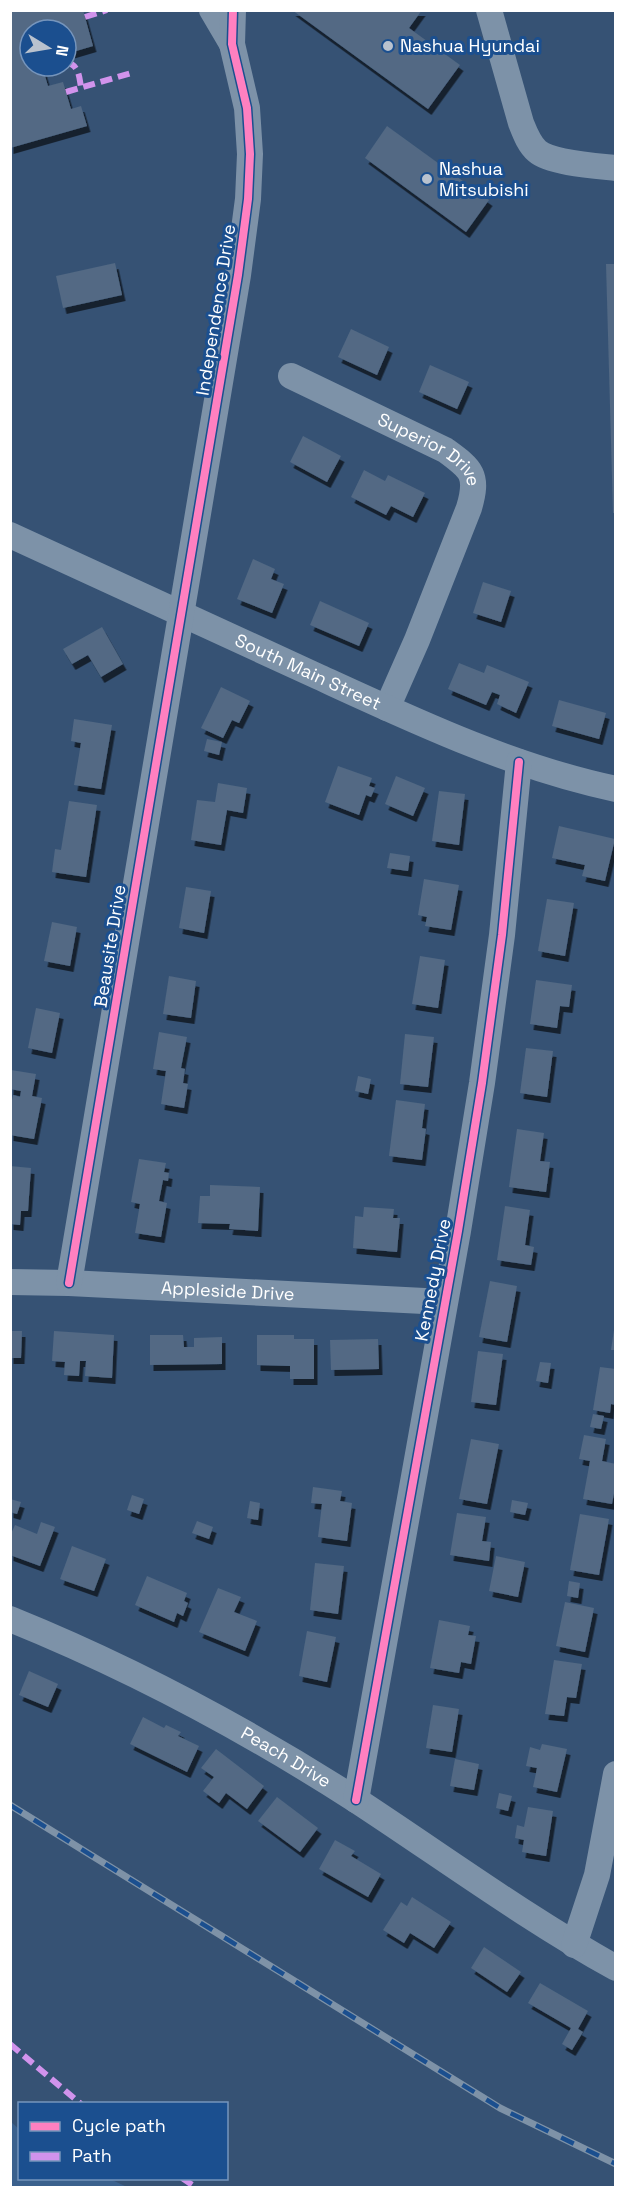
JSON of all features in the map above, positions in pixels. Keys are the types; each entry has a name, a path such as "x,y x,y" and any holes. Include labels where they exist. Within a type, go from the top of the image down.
{"street":[{"name":"Independence Drive","path":"212,10 232,44"},
{"name":"Independence Drive","path":"180,614 238,275 248,200 250,154 247,108 232,44 233,10"},
{"path":"489,10 514,102 528,140 539,153 558,160 615,168"},
{"name":"Superior Drive","path":"291,376 445,450 462,463 471,474 474,489 469,508 417,640 387,708"},
{"name":"South Main Street","path":"10,535 458,739 519,762 615,789"},
{"name":"Beausite Drive","path":"69,1283 180,614"},
{"name":"Kennedy Drive","path":"356,1800 458,1232 482,1083 502,935 519,762"},
{"name":"Appleside Drive","path":"10,1282 444,1302"},
{"name":"Peach Drive","path":"10,1619 132,1672 265,1743 356,1800 574,1945 615,1968"},
{"path":"574,1945 597,1875 615,1774"}],"water":[{"path":"11,2122 18,2128 18,2180 112,2180 127,2187 11,2187"}],"building":[{"path":"10,10 83,10 93,46 78,50 78,18 18,18 18,78 46,78 48,86 63,82 71,109 81,106 87,126 10,148"},
{"name":"Nashua Hyundai","path":"292,10 422,10 409,28 460,65 428,109"},
{"name":"Nashua Mitsubishi","path":"387,126 489,200 466,232 365,158"},
{"path":"115,263 122,295 63,308 56,276"},
{"path":"606,264 616,264 616,513 613,513"},
{"path":"351,329 389,347 377,375 338,357"},
{"path":"430,365 469,382 457,409 419,392"},
{"path":"303,436 341,456 327,482 290,462"},
{"path":"364,470 385,481 388,475 425,493 413,517 391,506 386,515 351,497"},
{"path":"253,559 275,569 271,579 284,584 272,613 237,599"},
{"path":"483,582 511,591 501,622 473,613"},
{"path":"320,601 369,623 359,646 310,625"},
{"path":"102,627 123,664 101,677 88,655 72,664 63,649"},
{"path":"459,663 484,673 487,665 529,682 516,713 497,704 500,695 492,692 486,705 448,689"},
{"path":"221,687 250,701 239,723 232,720 223,738 201,728"},
{"path":"559,700 606,713 599,739 552,726"},
{"path":"74,719 112,725 101,789 74,785 81,743 71,741"},
{"path":"207,739 222,742 219,755 204,751"},
{"path":"338,766 372,778 369,786 375,788 371,797 366,795 359,815 325,802"},
{"path":"396,776 425,788 413,816 385,804"},
{"path":"218,783 247,788 243,813 227,810 221,845 191,840 197,800 215,802"},
{"path":"439,791 465,794 459,845 432,841"},
{"path":"69,801 97,805 86,877 52,872 55,849 61,850"},
{"path":"559,826 615,839 605,881 582,876 585,865 552,858"},
{"path":"390,853 410,856 408,871 387,868"},
{"path":"424,879 459,885 451,930 425,926 427,917 418,915"},
{"path":"186,887 211,891 204,933 179,928"},
{"path":"547,899 574,903 565,956 538,951"},
{"path":"52,922 77,927 70,966 44,961"},
{"path":"420,956 445,960 438,1008 412,1004"},
{"path":"169,976 196,981 191,1018 163,1014"},
{"path":"536,980 572,985 569,1007 560,1006 557,1028 530,1024"},
{"path":"36,1008 60,1013 52,1053 28,1048"},
{"path":"159,1032 187,1037 181,1068 185,1069 183,1083 188,1084 184,1108 161,1104 166,1071 153,1069"},
{"path":"405,1034 434,1037 428,1087 400,1084"},
{"path":"526,1048 553,1051 547,1097 520,1093"},
{"path":"11,1070 36,1074 32,1096 42,1098 34,1139 10,1135 10,1110 13,1095 20,1097 21,1091 10,1089"},
{"path":"358,1076 371,1079 368,1094 355,1091"},
{"path":"396,1100 425,1104 422,1128 426,1129 422,1160 389,1156"},
{"path":"517,1129 544,1133 540,1161 550,1162 546,1192 509,1187"},
{"path":"139,1159 166,1163 164,1172 169,1173 168,1181 163,1180 159,1201 167,1203 161,1237 135,1233 140,1204 131,1202"},
{"path":"10,1166 31,1168 28,1211 21,1211 20,1225 10,1224"},
{"path":"210,1185 260,1187 258,1231 229,1229 230,1224 198,1223 200,1196 210,1196"},
{"path":"505,1206 530,1210 525,1245 534,1247 531,1265 497,1260"},
{"path":"364,1207 394,1209 393,1218 400,1218 397,1252 353,1248 355,1216 363,1217"},
{"path":"490,1281 517,1286 507,1342 479,1337"},
{"path":"614,1330 616,1330 616,1350 611,1350"},
{"path":"10,1331 22,1331 21,1358 10,1358"},
{"path":"54,1331 114,1335 112,1378 85,1376 86,1361 80,1361 79,1376 64,1375 65,1362 52,1361"},
{"path":"150,1335 183,1335 184,1347 194,1347 194,1338 222,1337 222,1364 150,1365"},
{"path":"257,1335 294,1335 294,1339 314,1339 314,1379 290,1379 290,1366 257,1365"},
{"path":"378,1339 379,1369 331,1370 330,1340"},
{"path":"478,1351 503,1354 496,1405 471,1402"},
{"path":"540,1362 551,1363 548,1383 536,1381"},
{"path":"600,1367 616,1369 616,1405 611,1404 610,1413 593,1410"},
{"path":"593,1414 604,1416 601,1429 590,1427"},
{"path":"584,1435 606,1439 602,1461 616,1464 616,1483 612,1504 583,1499 590,1461 579,1459"},
{"path":"471,1439 499,1444 487,1504 459,1499"},
{"path":"313,1487 342,1491 340,1501 352,1503 347,1541 318,1537 322,1504 311,1503"},
{"path":"132,1495 144,1499 139,1514 127,1510"},
{"path":"10,1499 21,1502 17,1514 10,1512"},
{"path":"512,1500 528,1503 525,1515 510,1512"},
{"path":"250,1501 260,1503 258,1520 247,1518"},
{"path":"457,1513 486,1517 482,1541 491,1542 489,1561 450,1555"},
{"path":"580,1514 609,1519 599,1575 570,1570"},
{"path":"197,1521 213,1527 209,1539 192,1533"},
{"path":"41,1522 55,1527 40,1566 10,1555 10,1536 15,1525 37,1534"},
{"path":"72,1546 106,1559 94,1591 60,1579"},
{"path":"496,1556 525,1562 518,1597 489,1591"},
{"path":"315,1563 344,1566 338,1614 310,1610"},
{"path":"147,1576 187,1593 184,1601 188,1603 183,1616 177,1613 174,1622 135,1605"},
{"path":"569,1581 580,1583 578,1598 567,1596"},
{"path":"218,1588 241,1597 234,1612 257,1621 245,1651 199,1632"},
{"path":"565,1602 594,1608 585,1652 556,1646"},
{"path":"439,1620 470,1626 468,1635 476,1636 471,1664 461,1662 459,1673 430,1668"},
{"path":"307,1631 336,1637 327,1682 299,1676"},
{"path":"554,1660 582,1664 576,1698 567,1697 564,1716 545,1714"},
{"path":"29,1671 58,1684 48,1707 19,1695"},
{"path":"433,1705 459,1709 452,1752 426,1748"},
{"path":"143,1717 164,1728 166,1725 181,1732 178,1736 199,1746 187,1772 130,1744"},
{"path":"542,1744 567,1749 557,1792 533,1787 537,1768 526,1766 530,1747 540,1750"},
{"path":"216,1749 264,1786 247,1809 226,1793 219,1803 203,1791 214,1777 201,1768"},
{"path":"455,1759 479,1764 474,1790 450,1786"},
{"path":"499,1793 512,1796 508,1811 496,1808"},
{"path":"277,1797 318,1828 300,1852 258,1821"},
{"path":"528,1807 553,1811 546,1856 522,1852 524,1840 515,1838 517,1825 524,1827"},
{"path":"335,1840 355,1851 351,1856 381,1874 368,1897 319,1869"},
{"path":"412,1897 451,1922 434,1948 410,1933 404,1943 383,1930 401,1902 407,1906"},
{"path":"484,1947 521,1972 507,1992 471,1968"},
{"path":"540,1983 588,2011 578,2029 583,2032 572,2050 562,2044 571,2028 528,2003"}],"railway":[{"path":"10,1805 500,2108 616,2164"}],"marked path":[{"path":"85,17 107,10"},
{"path":"66,92 135,72"},
{"path":"78,73 81,87"},
{"path":"10,2044 79,2102"},
{"path":"185,2180 197,2188"}],"cycle path":[{"path":"69,1283 238,275 248,199 250,154 247,108 232,44 233,10"},
{"path":"356,1800 458,1231 482,1083 502,935 519,762"}],"place":[{"name":"Nashua Hyundai","path":"388,46"},
{"name":"Nashua Mitsubishi","path":"427,179"}]}
